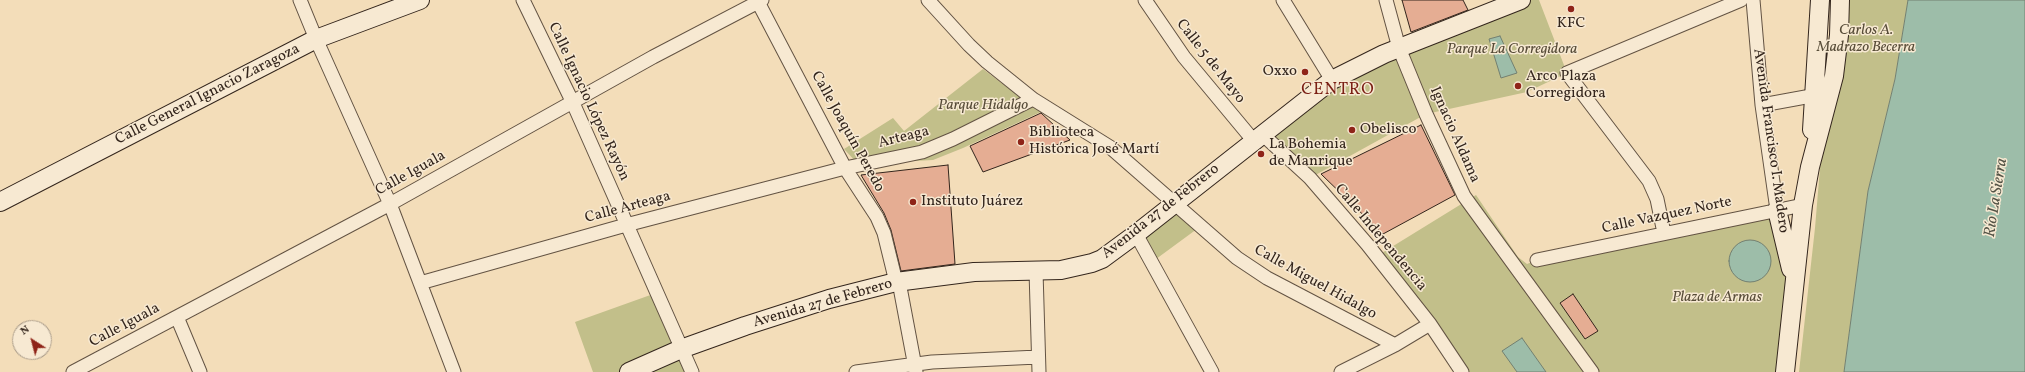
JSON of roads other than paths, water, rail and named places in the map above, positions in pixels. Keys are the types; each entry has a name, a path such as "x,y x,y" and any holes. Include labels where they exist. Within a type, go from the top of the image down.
{"main road":[{"name":"Calle General Ignacio Zaragoza","path":"0,202 316,39 420,0"},
{"name":"Avenida 27 de Febrero","path":"629,372 681,350 822,301 897,282 974,272 1071,269 1092,264 1102,259 1136,234 1257,137 1332,80 1399,48 1521,0"},
{"path":"1820,0 1823,94"},
{"path":"1785,372 1803,205 1823,94 1837,58 1840,0"},
{"name":"Avenida Francisco I. Madero","path":"1777,210 1794,281"}],"street":[{"path":"300,0 390,204 454,372"},
{"name":"Calle Ignacio López Rayón","path":"523,0 573,103 692,372"},
{"name":"Calle Miguel Hidalgo","path":"928,0 978,54 1033,99 1110,146 1253,270 1395,345"},
{"name":"Calle 5 de Mayo","path":"1145,0 1184,57 1257,137"},
{"path":"1283,0 1332,80"},
{"name":"Ignacio Aldama","path":"1386,0 1399,48 1426,114 1464,196 1592,372"},
{"path":"1664,233 1657,199 1649,182 1567,72 1741,0"},
{"name":"Avenida Francisco I. Madero","path":"1753,0 1762,105 1777,210"},
{"name":"Calle Iguala","path":"74,372 390,204 573,103 647,60 760,1"},
{"name":"Calle Joaquín Peredo","path":"760,1 845,168 877,217 884,233 897,282 916,368"},
{"path":"1762,105 1823,94"},
{"name":"Arteaga","path":"845,168 938,146 1033,99"},
{"name":"Calle Independencia","path":"1257,137 1310,178 1367,244 1430,324 1462,372"},
{"name":"Calle Arteaga","path":"420,283 626,225 845,168"},
{"name":"Calle Vazquez Norte","path":"1537,260 1803,205"},
{"path":"1136,234 1212,372"},
{"path":"1036,271 1039,372"},
{"path":"177,317 200,372"},
{"path":"1341,372 1395,345 1430,324"},
{"path":"856,372 916,368 1038,356"}],"water":[{"name":"Río La Sierra","path":"1908,0 2025,0 2025,372 1844,372 1868,191 1895,79"},
{"path":"1500,36 1517,73 1501,78 1489,39"},
{"path":"1746,240 1754,240 1762,243 1768,249 1771,261 1768,273 1762,279 1754,282 1746,282 1738,279 1732,273 1729,265 1729,257 1732,249 1738,243"},
{"path":"1522,338 1546,372 1517,372 1502,351"}],"place":[{"name":"KFC","path":"1571,9"},
{"name":"Oxxo","path":"1305,72"},
{"name":"Arco Plaza Corregidora","path":"1518,86"},
{"name":"Obelisco","path":"1352,130"},
{"name":"Biblioteca Histórica José Martí","path":"1021,142"},
{"name":"La Bohemia de Manrique","path":"1261,154"},
{"name":"Instituto Juárez","path":"913,202"}],"district":[{"name":"CENTRO","path":"1338,91"}],"park label":[{"name":"Carlos A. Madrazo Becerra","path":"1866,40"},
{"name":"Parque La Corregidora","path":"1512,50"},
{"name":"Parque Hidalgo","path":"983,106"},
{"name":"Plaza de Armas","path":"1717,298"}]}
